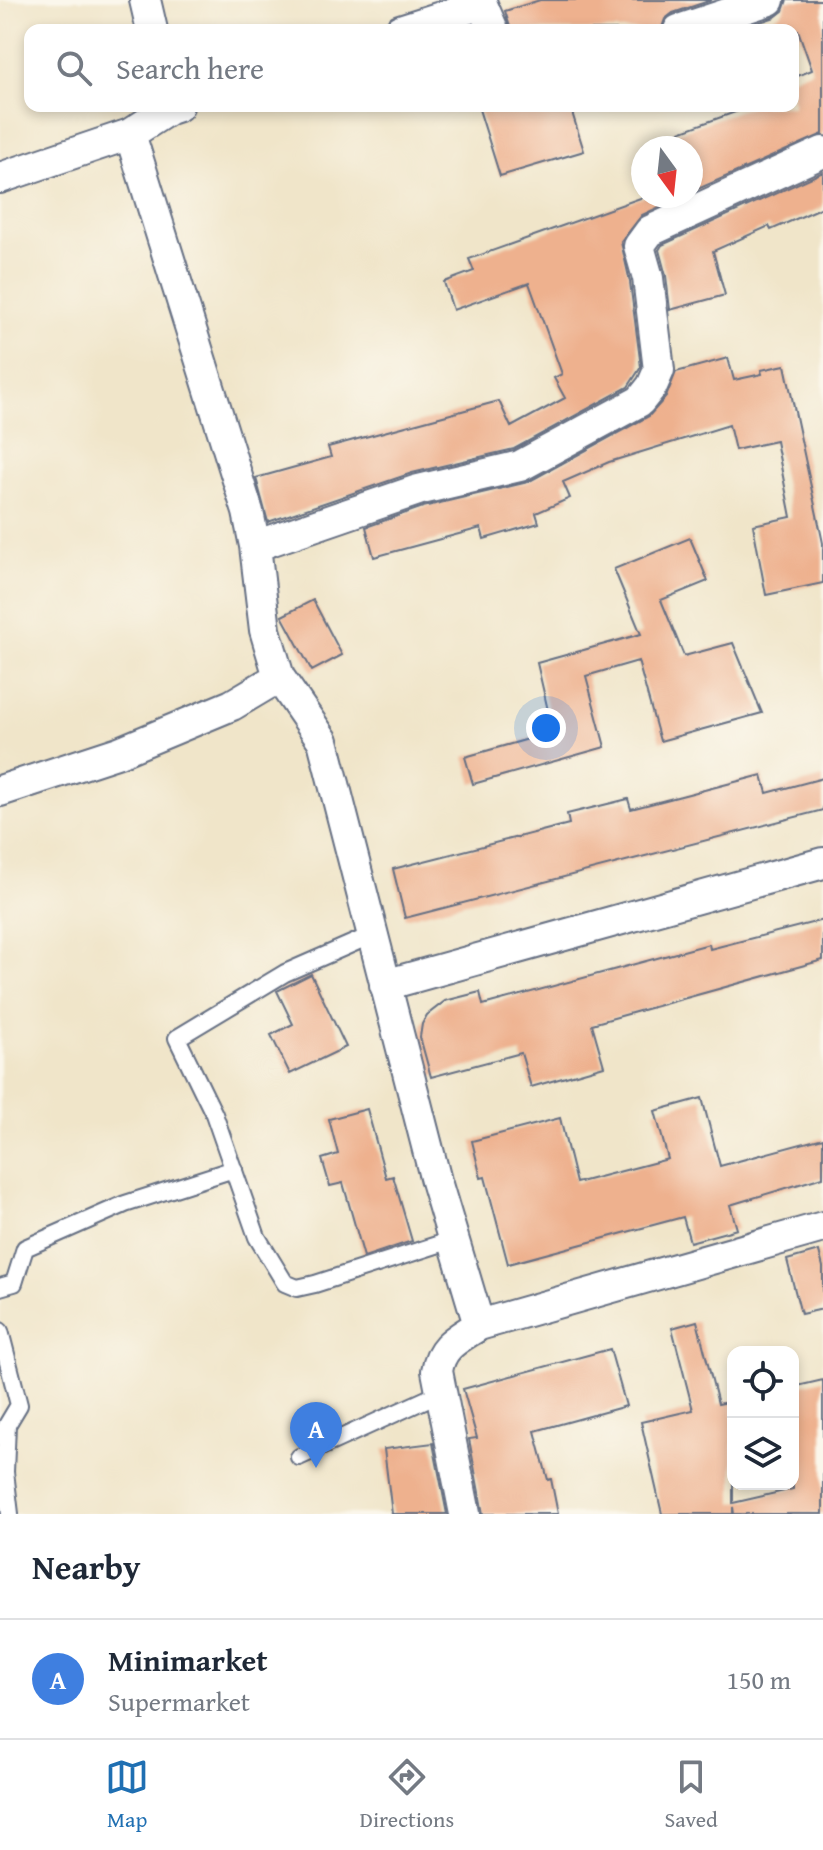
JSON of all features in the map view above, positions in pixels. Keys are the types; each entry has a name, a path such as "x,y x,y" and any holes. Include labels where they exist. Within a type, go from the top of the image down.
{"street":[{"path":"145,0 151,24"},
{"path":"697,24 769,0"},
{"path":"427,24 485,11"},
{"path":"0,178 130,134 163,112"},
{"path":"130,134 248,512 265,630 279,677 323,741 452,1240 479,1325"},
{"path":"255,546 418,490 520,466 640,401 659,370 648,278 639,246 650,231 823,152"},
{"path":"0,791 119,752 232,705 279,677"},
{"path":"385,985 823,863"},
{"path":"465,1514 437,1371 439,1355 451,1344 479,1325 823,1227"}],"lane":[{"path":"372,935 285,973 177,1038 214,1114 257,1237 285,1283 297,1288 452,1240"},
{"path":"0,1287 14,1283 25,1248 125,1204 234,1169"},
{"path":"0,1331 19,1405 7,1425 5,1472 10,1514"},
{"path":"299,1457 440,1393"}],"building":[{"path":"540,0 712,0 673,13 663,24 509,24 505,11"},
{"path":"787,0 823,0 823,134 703,187 703,136 668,136 735,112 799,112 799,75 812,70 799,33 799,24 754,24 783,11"},
{"path":"480,112 572,112 584,151 500,176"},
{"path":"823,172 823,207 771,230 769,226 713,251 725,295 670,310 659,250 662,245"},
{"path":"631,201 631,208 657,208 642,215 621,242 630,282 641,367 628,387 514,449 412,473 268,522 256,478 331,457 328,447 499,401 511,427 565,398 554,378 562,374 529,283 453,310 444,282 474,271 469,259"},
{"path":"728,358 734,380 785,365 823,543 823,583 766,595 753,525 791,517 776,441 735,450 729,425 609,462 563,482 570,498 536,513 539,523 484,539 481,528 374,557 366,527 423,507 528,482 649,416 666,397 676,372"},
{"path":"690,538 708,581 661,600 684,656 733,643 762,713 660,741 638,661 586,676 605,747 473,784 465,757 553,732 537,663 641,634 614,569"},
{"path":"313,600 342,655 312,671 282,616"},
{"path":"762,775 767,793 823,778 823,810 405,918 393,869 569,824 567,814 628,799 631,809"},
{"path":"823,920 823,960 592,1024 604,1066 531,1087 521,1053 431,1077 420,1037 422,1024 427,1015 445,1001 480,992 483,1005 709,944 710,949"},
{"path":"311,974 346,1047 290,1074 271,1035 293,1024 277,991"},
{"path":"702,1098 720,1166 823,1138 823,1177 730,1205 737,1229 690,1242 683,1217 508,1264 472,1141 560,1118 576,1183 668,1159 655,1111"},
{"path":"367,1109 386,1178 393,1176 412,1241 364,1257 343,1183 330,1186 322,1159 338,1154 329,1119"},
{"path":"819,1251 823,1267 823,1309 801,1314 787,1260"},
{"path":"697,1321 718,1404 727,1402 727,1490 733,1490 733,1503 799,1490 799,1386 823,1380 823,1514 734,1514 733,1507 733,1514 662,1514 641,1422 693,1410 672,1328"},
{"path":"610,1349 626,1406 535,1431 548,1480 551,1479 558,1514 483,1514 469,1439 477,1438 463,1389"},
{"path":"433,1443 447,1514 392,1514 384,1449"}],"place":[{"name":"Minimarket","path":"316,1468"}]}
